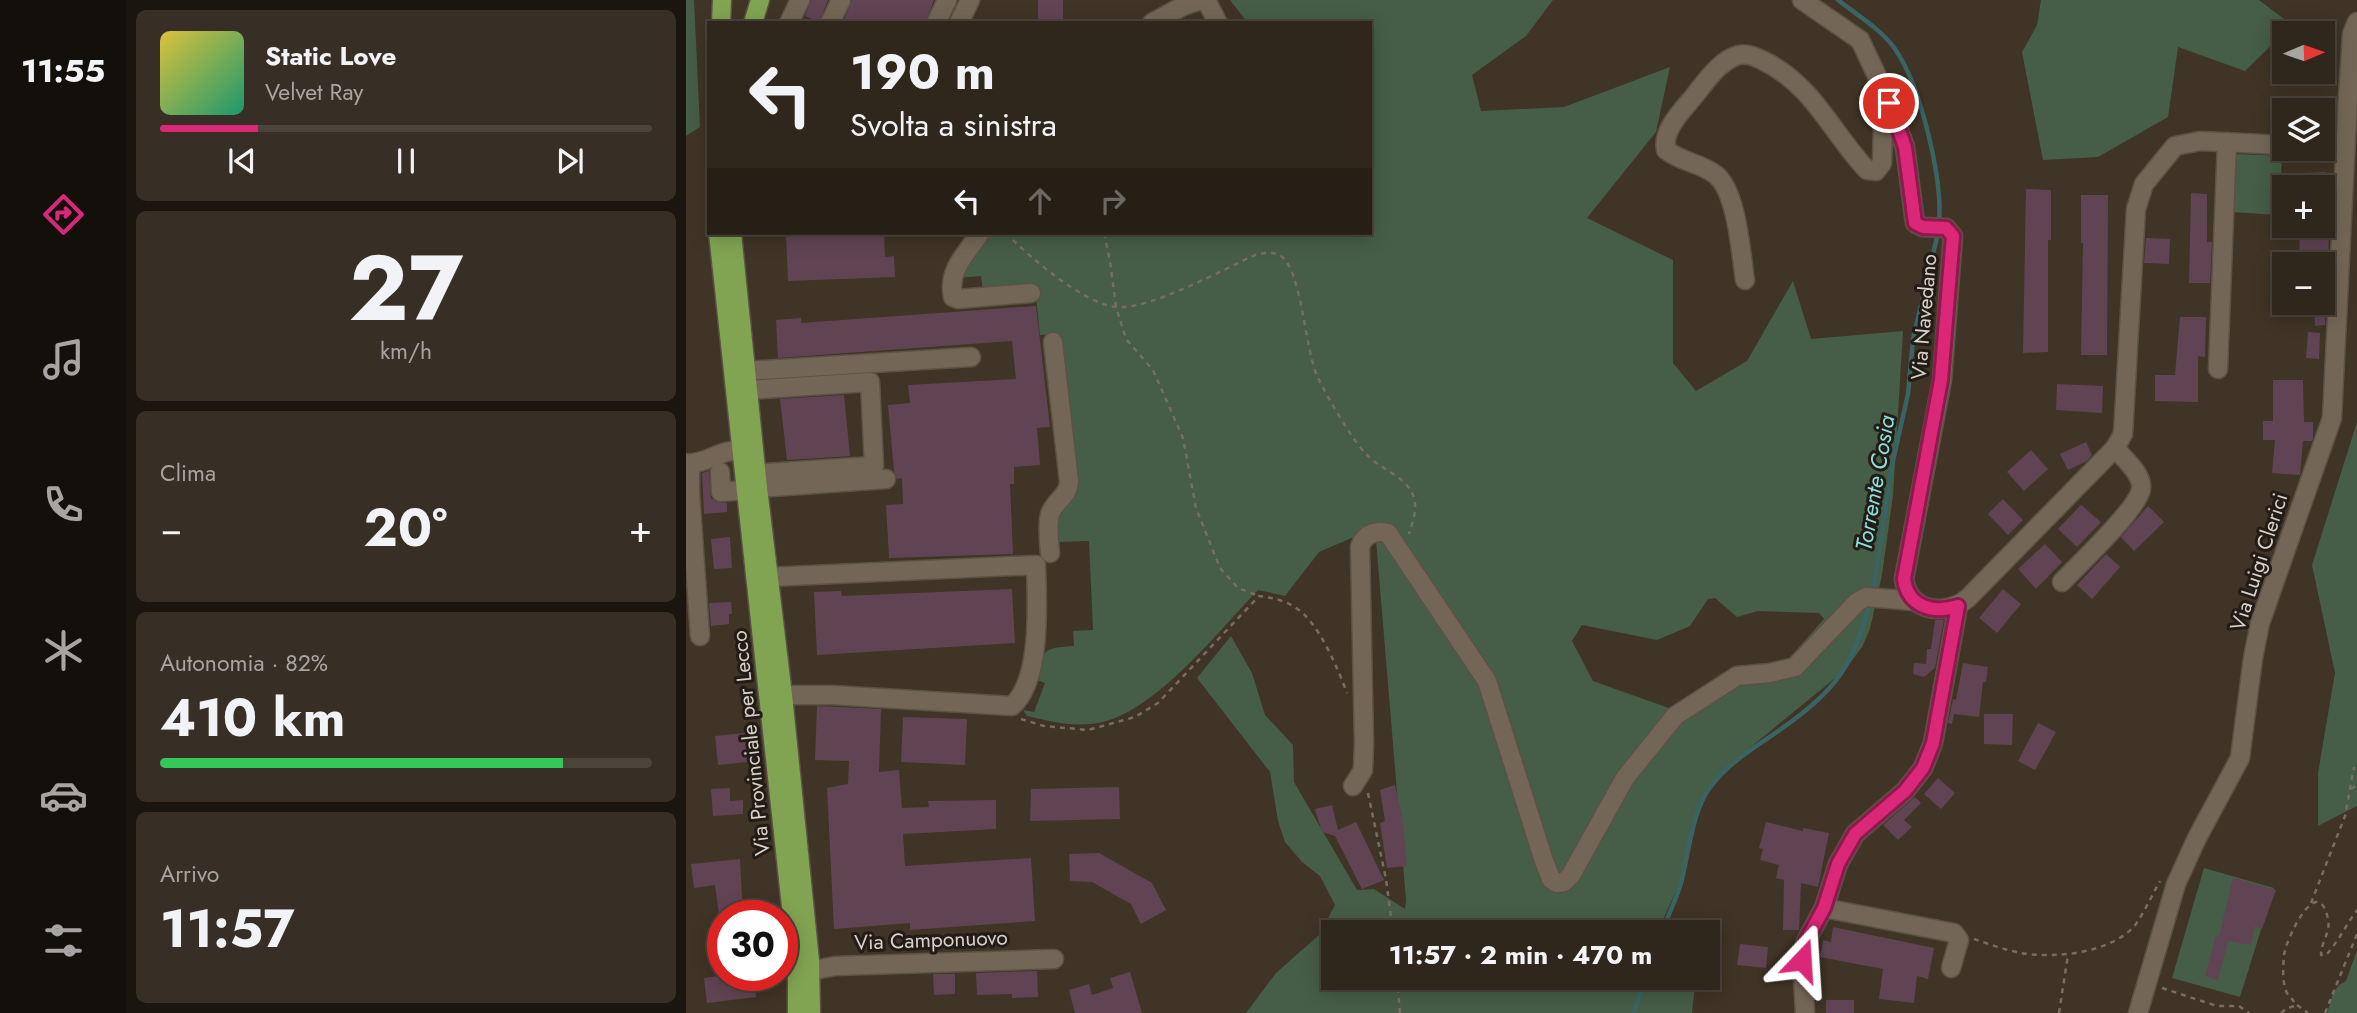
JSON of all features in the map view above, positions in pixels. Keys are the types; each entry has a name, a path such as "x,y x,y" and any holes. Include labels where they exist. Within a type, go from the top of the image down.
{"main road":[{"path":"720,21 722,0"},
{"path":"754,21 760,0"},
{"path":"718,235 741,450"},
{"name":"Via Provinciale per Lecco","path":"732,235 746,371 749,467 756,488 768,576 791,900"},
{"name":"Via Provinciale per Lecco","path":"756,488 752,551 764,653"},
{"name":"Via Provinciale per Lecco","path":"790,763 810,971 811,1013"},
{"name":"Via Provinciale per Lecco","path":"797,1013 798,991"}],"street":[{"path":"790,21 800,0"},
{"path":"831,21 841,0"},
{"path":"937,21 947,0"},
{"path":"960,21 970,0"},
{"path":"1156,21 1183,6 1202,0 1207,2 1217,21"},
{"name":"Via Navedano","path":"1802,0 1860,40 1889,103 1905,147 1915,223 1923,227 1946,228 1953,236 1941,380 1922,493 1905,568 1904,579 1910,596"},
{"name":"Via Luigi Clerici","path":"2138,1013 2176,884 2197,838 2240,758 2260,623 2332,418 2352,34 2357,22"},
{"path":"1745,280 1736,225 1726,188 1717,176 1708,170 1675,157 1666,150 1665,143 1672,123 1713,73 1739,55 1752,55 1786,73 1815,100 1833,129 1867,170 1876,170 1882,163 1883,123 1889,103"},
{"path":"1805,1013 1802,960 1806,941 1824,908 1838,864 1855,834 1905,791 1923,768 1933,743 1958,606 2115,448 2123,434 2136,209 2144,184 2175,146 2200,141 2272,144"},
{"path":"2218,369 2227,142"},
{"path":"2335,148 2345,149"},
{"path":"979,235 953,274 950,286 953,297 958,299 1031,293"},
{"path":"1050,553 1049,515 1066,495 1069,481 1053,342"},
{"path":"730,348 737,351 739,368 746,371 971,357"},
{"path":"747,390 870,382 874,466 766,473 756,488"},
{"path":"2062,582 2129,511 2141,490 2139,477 2115,448"},
{"path":"700,636 688,463 724,452 741,450 747,454 749,467"},
{"path":"720,472 721,492 886,479"},
{"path":"1353,786 1363,770 1360,547 1362,540 1380,531 1388,533 1402,552 1487,681 1544,861 1551,879 1557,883 1564,882 1571,875 1625,778 1675,716 1737,676 1795,667 1857,602 1874,597 1910,596 1939,609 1958,606"},
{"path":"752,551 759,557 761,572 768,576 1035,565 1038,620 1033,662 1019,700 1013,706 832,695 776,696 771,659 764,653"},
{"path":"779,729 782,759 790,763"},
{"path":"1824,908 1954,933 1959,940 1951,968"},
{"path":"798,927 803,966 810,971"},
{"name":"Via Camponuovo","path":"810,971 835,966 1054,959"}],"path":[{"path":"1008,235 1055,276 1094,301 1116,307 1146,304 1255,255 1271,252 1283,257 1294,276 1313,369 1324,391 1366,454 1410,489 1415,502 1415,516 1402,552"},
{"path":"1104,235 1116,307 1126,339 1153,370 1183,438 1196,508 1220,568 1238,588 1281,600 1299,609 1314,627 1342,680 1354,711 1364,718"},
{"path":"1004,706 1021,719 1066,729 1106,727 1135,717 1158,703 1259,596"},
{"path":"2308,1013 2295,1004 2285,987 2284,953 2302,912 2311,903 2345,816 2354,768"},
{"path":"1363,770 1386,879 1391,920"},
{"path":"2351,789 2357,785"},
{"path":"1954,933 2021,953 2068,955 2115,943 2135,925 2162,876"},
{"path":"2311,903 2317,902 2323,906 2329,923 2321,955 2326,955 2357,911"},
{"path":"2326,1013 2357,935"},
{"path":"2059,1013 2068,955"},
{"path":"2143,995 2161,988 2217,1006 2239,1006 2249,1013"},
{"path":"1398,990 1400,1013"},
{"path":"2281,1013 2295,1004"}],"green space":[{"path":"686,0 694,0 700,127 686,136"},
{"path":"1230,0 1553,0 1526,36 1472,75 1481,111 1564,107 1670,67 1656,132 1587,218 1673,260 1673,363 1696,391 1747,361 1793,281 1811,339 1903,331 1893,496 1882,575 1870,629 1862,647 1845,670 1746,751 1714,782 1702,799 1680,882 1663,920 1327,920 1335,905 1320,876 1302,862 1285,842 1278,821 1270,772 1197,678 1231,636 1252,673 1265,715 1293,745 1294,782 1357,890 1374,889 1405,909 1375,528 1319,552 1285,596 1258,590 1203,650 1159,691 1136,708 1113,719 1090,724 1058,723 1027,716 1023,710 1034,712 1045,683 1034,679 1046,652 1074,646 1073,631 1093,630 1089,541 1056,542 1056,524 1077,486 1059,334 1040,335 1035,287 983,291 981,276 957,278 985,235 1372,235 1372,21 1246,21","holes":["1715,598 1737,617 1758,611 1819,613 1824,619 1785,663 1746,666 1733,671 1669,708 1593,681 1572,641 1582,625 1657,640 1690,626 1708,599"]},
{"path":"2041,0 2259,0 2287,21 2272,21 2272,45 2245,71 2178,47 2168,117 2098,157 2043,160 2022,52 2037,25"},
{"path":"2235,154 2272,156 2272,161 2282,161 2281,175 2272,175 2272,215 2231,212"},
{"path":"2357,422 2357,806 2318,826 2318,773 2335,673 2312,565"},
{"path":"2204,868 2274,888 2240,997 2172,978"},
{"path":"1321,931 1321,990 1694,990 1692,1013 1246,1013 1276,973"},
{"path":"2357,950 2357,1013 2327,1013 2333,993 2346,981"}],"building":[{"path":"811,0 828,0 820,21 805,16"},
{"path":"852,0 934,0 926,21 844,21"},
{"path":"1038,0 1063,0 1063,21 1038,21"},
{"path":"2326,172 2326,175 2300,175"},
{"path":"2026,189 2051,190 2048,352 2023,353"},
{"path":"2191,193 2207,194 2207,242 2212,242 2210,283 2189,283"},
{"path":"2081,195 2108,195 2107,355 2081,355"},
{"path":"786,235 884,235 885,257 894,256 895,277 788,281"},
{"path":"2146,238 2170,239 2169,264 2144,263"},
{"path":"2300,238 2329,238 2328,252 2299,252"},
{"path":"1036,306 1050,427 1037,428 1040,465 1014,467 1014,484 1010,484 1013,554 889,558 886,505 903,504 902,478 897,479 894,471 888,405 910,403 908,385 1016,379 1012,341 778,358 776,320 801,318 801,323"},
{"path":"2315,315 2325,315 2325,325 2315,326"},
{"path":"2180,317 2206,317 2205,357 2198,356 2198,402 2155,401 2155,375 2175,375"},
{"path":"2308,332 2320,333 2319,359 2306,358"},
{"path":"2273,380 2303,380 2304,422 2313,422 2313,438 2312,441 2303,441 2300,475 2272,473 2275,440 2263,440 2263,421 2273,421"},
{"path":"2057,384 2103,386 2102,413 2056,410"},
{"path":"844,395 850,456 787,460 780,399"},
{"path":"2086,442 2092,455 2087,461 2068,470 2060,454"},
{"path":"2031,450 2048,469 2024,491 2007,472"},
{"path":"709,471 711,498 727,503 727,512 704,514 702,473"},
{"path":"2003,499 2023,520 2008,535 1988,514"},
{"path":"2081,505 2101,522 2077,547 2058,529"},
{"path":"2148,506 2164,522 2134,551 2121,537"},
{"path":"730,537 732,568 714,569 711,539"},
{"path":"2045,544 2062,562 2036,589 2018,569"},
{"path":"2106,554 2120,567 2092,599 2077,585"},
{"path":"1012,589 1015,643 817,655 814,592 841,591 842,596"},
{"path":"2003,589 2021,604 1997,633 1979,618"},
{"path":"731,602 729,624 711,626 709,603"},
{"path":"1935,620 1944,620 1935,668 1924,677 1913,674 1914,663 1926,664"},
{"path":"1963,663 1988,667 1986,682 1983,682 1979,717 1954,714 1952,724 1948,723 1953,699 1956,700"},
{"path":"817,706 881,709 879,772 899,770 902,808 929,807 928,801 996,800 996,829 903,834 905,866 1031,858 1035,921 910,930 910,923 834,929 827,788 848,784 849,761 815,760"},
{"path":"1984,714 2013,714 2012,745 1984,744"},
{"path":"903,717 967,719 965,765 901,762"},
{"path":"2038,723 2056,732 2035,770 2018,761"},
{"path":"754,732 757,761 718,765 715,736"},
{"path":"1938,778 1955,793 1941,809 1924,794"},
{"path":"1395,785 1402,817 1407,866 1387,868 1380,823 1385,821 1380,790"},
{"path":"1119,787 1120,819 1030,821 1031,789"},
{"path":"730,788 730,801 743,800 743,814 713,816 711,789"},
{"path":"1915,797 1921,803 1904,820 1912,827 1898,840 1883,825"},
{"path":"1332,805 1338,830 1356,822 1384,880 1362,889 1335,836 1322,832 1315,809"},
{"path":"1766,822 1803,831 1803,828 1829,833 1818,887 1801,883 1799,930 1783,930 1784,880 1776,878 1779,865 1760,860 1763,849 1759,848"},
{"path":"1099,853 1152,883 1166,910 1141,924 1131,904 1092,882 1070,881 1069,854"},
{"path":"740,859 742,900 717,900 715,885 694,888 691,864"},
{"path":"2233,878 2276,890 2262,929 2255,926 2251,945 2228,941 2218,980 2205,976 2216,936 2219,937"},
{"path":"1833,927 1934,948 1928,979 1917,976 1914,1003 1879,999 1883,969 1820,957 1823,940 1831,942"},
{"path":"1740,944 1768,947 1766,968 1737,965"},
{"path":"1037,971 1038,997 1012,998 1012,994 977,995 976,973"},
{"path":"1130,972 1142,1013 1075,1013 1069,990 1089,984 1092,995 1113,988 1110,978"},
{"path":"933,974 955,974 955,994 934,995"},
{"path":"704,978 707,978 707,991 755,991 756,997 707,1003"},
{"path":"1826,1000 1854,1000 1854,1013 1826,1013"}],"waterway":[{"name":"Torrente Cosia","path":"1838,0 1883,35 1905,65 1921,109 1934,159 1939,224"},
{"name":"Torrente Cosia","path":"1873,592 1892,465 1908,394 1913,339 1938,233"},
{"name":"Torrente Cosia","path":"1666,920 1679,889 1699,807 1711,786 1735,762 1800,715 1829,689 1840,675 1857,643 1870,601"},
{"name":"Torrente Cosia","path":"1634,1013 1641,990"}],"route":[{"path":"1802,960 1806,941 1824,908 1838,864 1855,834 1905,791 1923,768 1933,743 1958,606 1949,609 1926,607 1914,601 1906,592 1904,579 1941,380 1953,236 1946,228 1923,227 1915,223 1905,147 1889,103"}]}
